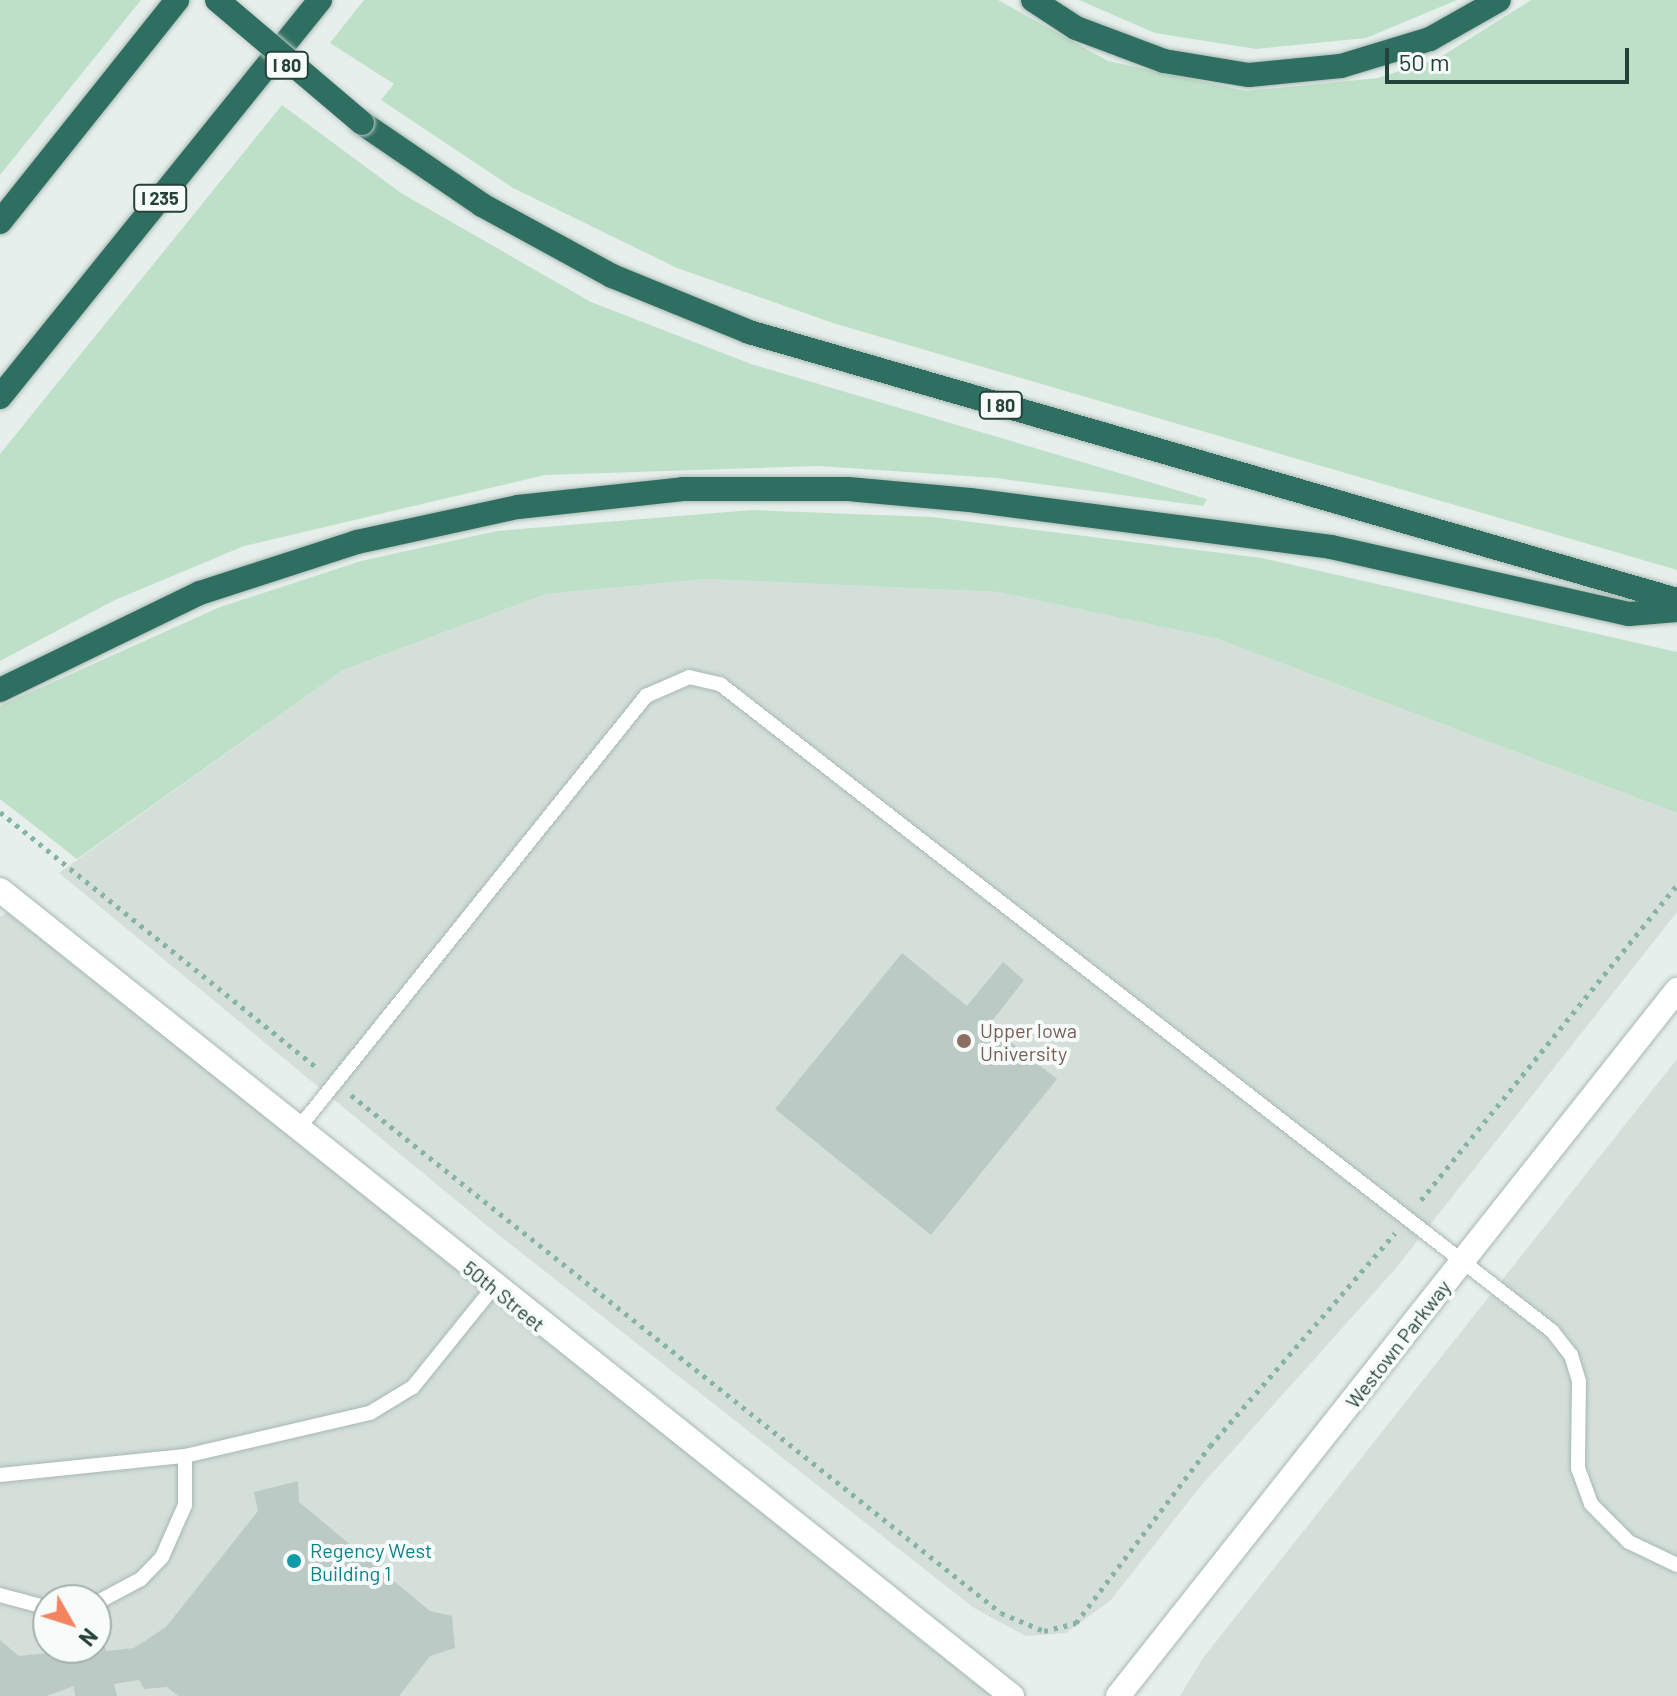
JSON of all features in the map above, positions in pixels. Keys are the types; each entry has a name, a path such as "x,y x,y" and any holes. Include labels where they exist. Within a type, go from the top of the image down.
{"highway":[{"path":"0,222 177,0"},
{"name":"I 80","path":"217,0 362,123 482,205 573,255 749,332 1677,600"},
{"name":"I 235","path":"0,397 320,0"},
{"path":"1033,0 1076,28 1164,61 1249,75 1356,62 1430,39 1499,0"},
{"path":"0,690 200,593 357,542 518,507 683,489 848,489 970,500 1331,547 1629,614 1677,610"}],"main road":[{"name":"50th Street","path":"0,890 493,1288 1012,1696"},
{"name":"Westown Parkway","path":"1118,1696 1677,990"}],"lane":[{"path":"298,1129 646,696 689,677 720,684 1552,1331 1571,1355 1579,1381 1578,1468 1591,1504 1629,1542 1675,1560"},
{"path":"0,1475 185,1456 370,1413 413,1387 493,1288"},
{"path":"112,1594 141,1579 162,1557 185,1505 185,1456"},
{"path":"0,1595 32,1604"}],"path":[{"path":"0,812 1001,1613 1044,1631 1076,1623 1210,1446 1406,1219 1677,885"}],"shaded area":[{"path":"706,579 998,592 1215,638 1677,813 1677,912 1396,1268 1200,1487 1110,1601 1066,1633 1026,1636 974,1608 491,1229 59,873 343,670 546,594"},
{"path":"18,905 1012,1696 0,1696 0,917"},
{"path":"1677,1059 1677,1696 1180,1696 1203,1658"}],"green space":[{"path":"0,0 141,0 0,175"},
{"path":"364,0 998,0 1108,61 1246,91 1378,78 1439,58 1531,0 1677,0 1677,570 833,323 677,268 513,188 381,100 394,84 330,43"},
{"path":"1079,0 1457,0 1366,38 1256,49 1155,33"},
{"path":"282,105 401,193 591,302 751,364 1207,499 1203,506 996,478 819,466 545,475 244,546 115,600 0,661 0,454"},
{"path":"752,510 932,517 1262,558 1677,652 1677,813 1215,638 998,592 706,579 546,594 343,670 77,859 0,799 0,706 220,607 361,561 497,531"}],"building":[{"path":"902,953 967,1006 1003,962 1024,980 989,1025 1057,1079 931,1235 775,1109"},
{"name":"Regency West Building 1","path":"298,1481 299,1502 430,1611 452,1616 455,1648 430,1656 399,1696 178,1696 167,1687 144,1689 139,1680 114,1684 117,1696 75,1696 74,1686 46,1696 0,1696 0,1640 19,1656 32,1655 32,1664 112,1664 112,1650 134,1648 166,1627 258,1511 254,1492"}],"place":[{"name":"Upper Iowa University","path":"964,1041"},
{"name":"Regency West Building 1","path":"294,1561"}]}
